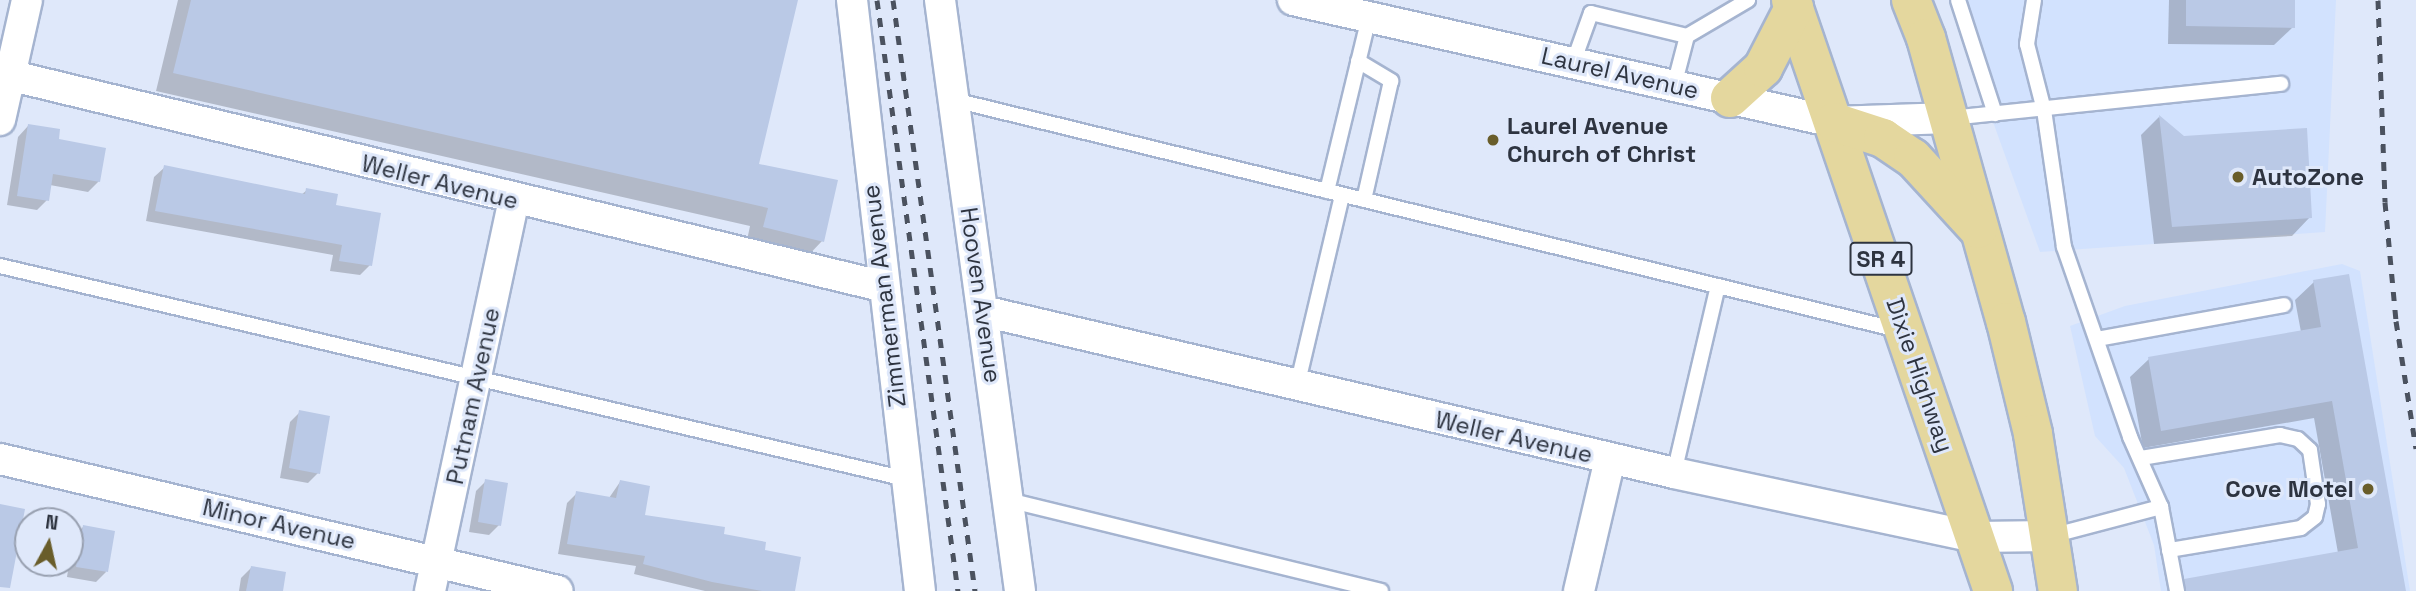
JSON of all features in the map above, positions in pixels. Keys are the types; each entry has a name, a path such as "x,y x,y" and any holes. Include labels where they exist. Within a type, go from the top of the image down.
{"main road":[{"path":"1911,0 1949,118 2033,434 2058,591"},
{"path":"1730,98 1763,68 1792,4"},
{"name":"Dixie Highway","path":"1792,4 1835,122 1993,591"},
{"path":"1835,122 1883,138 1913,158 1980,232"}],"street":[{"path":"0,120 5,74 27,0"},
{"name":"Zimmerman Avenue","path":"852,0 881,286 920,591"},
{"name":"Hooven Avenue","path":"940,0 1020,591"},
{"name":"Laurel Avenue","path":"1293,0 1835,122 1949,118"},
{"name":"Weller Avenue","path":"5,74 514,200 881,286"},
{"name":"Putnam Avenue","path":"430,591 514,200"},
{"name":"Weller Avenue","path":"983,311 1610,459 1976,537 2050,536"},
{"name":"Minor Avenue","path":"0,459 558,591"},
{"path":"1579,591 1610,459"}],"lane":[{"path":"1958,0 1995,114"},
{"path":"2034,0 2027,44 2044,110 2064,247 2130,438 2161,507 2178,591"},
{"path":"1674,86 1687,36 1740,2"},
{"path":"1573,63 1591,13 1687,36"},
{"path":"1327,191 1369,17"},
{"path":"1358,61 1391,81 1364,200"},
{"path":"1949,118 2281,84"},
{"path":"954,100 1906,331"},
{"path":"1297,386 1342,195"},
{"path":"0,267 906,479"},
{"path":"1674,473 1718,286"},
{"path":"2097,339 2284,304"},
{"path":"2141,458 2280,435 2298,439 2310,450 2318,504 2315,517 2301,528 2169,550"},
{"path":"1008,500 1381,591"},
{"path":"2050,536 2161,507"}],"shaded area":[{"path":"1949,0 2336,0 2325,232 2040,252"},
{"path":"2342,264 2360,271 2410,591 2161,591 2154,545 2124,468 2095,436 2070,326 2125,306"}],"building":[{"path":"191,0 798,0 759,164 838,180 824,242 763,227 768,208 173,73"},
{"path":"2186,0 2295,0 2295,28 2186,26"},
{"name":"AutoZone","path":"2159,115 2184,136 2307,128 2312,218 2172,227"},
{"path":"28,124 60,129 59,139 106,148 100,182 53,174 49,201 17,196"},
{"path":"164,165 305,194 306,188 338,194 336,205 381,213 372,266 339,261 342,245 155,211"},
{"name":"Cove Motel","path":"2349,274 2406,591 2186,591 2184,579 2358,548 2332,401 2161,431 2148,357 2321,327 2313,280"},
{"path":"299,410 330,416 320,474 289,468"},
{"path":"485,479 508,483 501,526 478,522"},
{"path":"620,480 650,486 645,515 725,527 724,534 766,542 765,550 801,557 795,591 762,591 712,582 643,564 645,556 567,544 576,491 616,498"},
{"path":"0,504 15,507 14,567 10,588 0,587"},
{"path":"84,525 115,531 108,572 84,568"},
{"path":"251,566 286,572 283,591 246,591"}],"railway":[{"path":"877,0 958,591"},
{"path":"893,0 975,591"},
{"path":"2378,0 2385,202 2396,321 2416,448"}],"place":[{"name":"Laurel Avenue Church of Christ","path":"1493,140"},
{"name":"AutoZone","path":"2238,177"},
{"name":"Cove Motel","path":"2368,489"}]}
